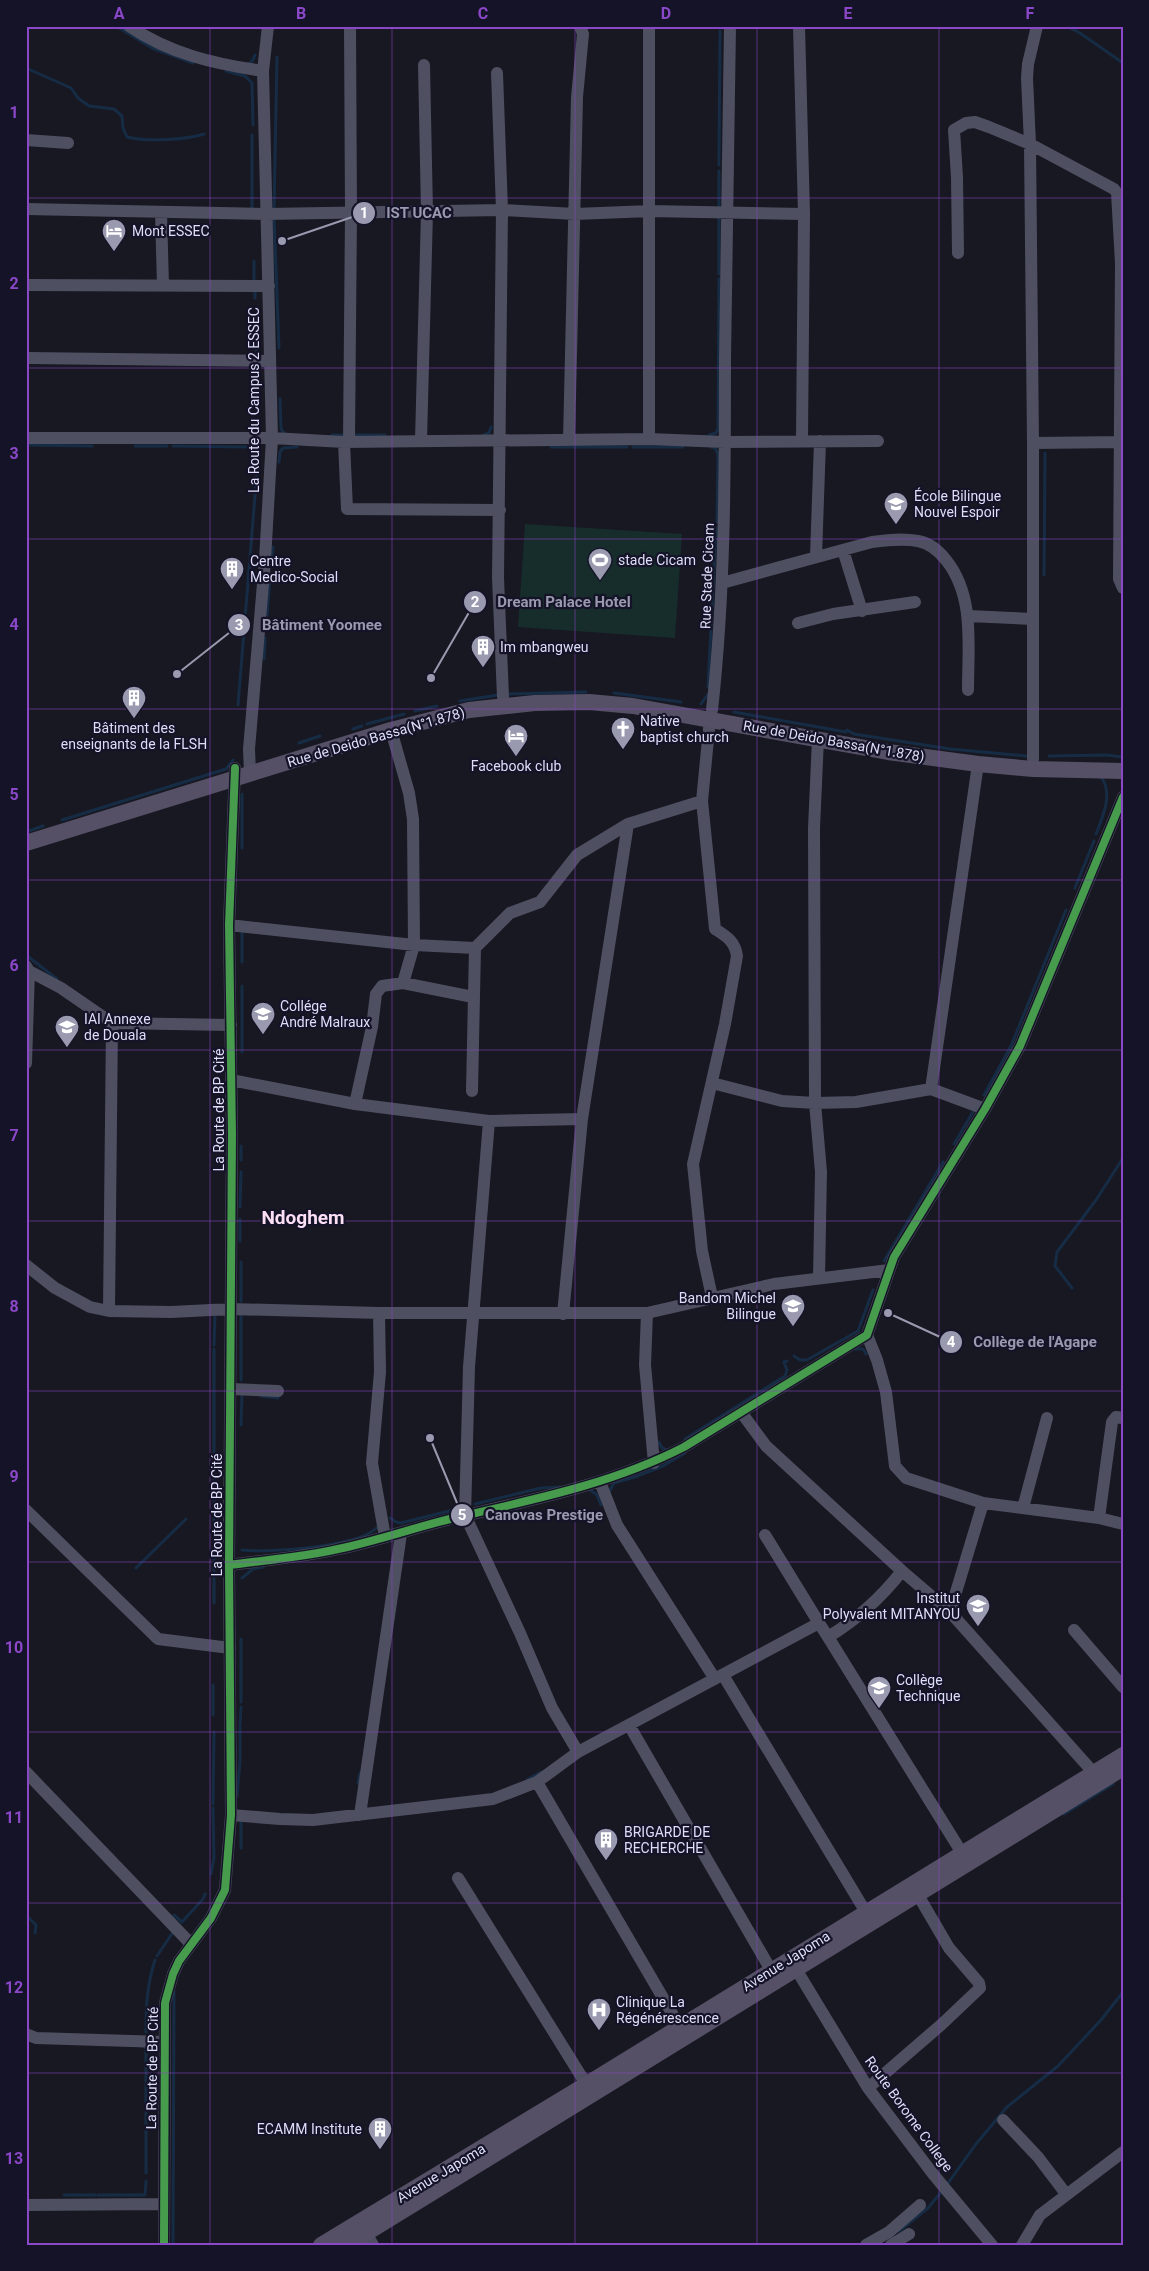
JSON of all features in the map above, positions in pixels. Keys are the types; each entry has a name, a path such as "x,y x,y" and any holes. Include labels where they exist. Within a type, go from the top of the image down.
{"main road":[{"path":"26,835 242,771 322,741 431,712 502,698 540,694 594,694 889,747 1033,759 1123,760"},
{"name":"Rue de Deido Bassa(N°1.878)","path":"26,843 242,771 391,730 469,710 535,703 607,703 711,714 818,739 889,747 978,764 1033,769 1123,771"},
{"name":"Avenue Japoma","path":"321,2245 796,1969 962,1853 1123,1755"},
{"name":"Avenue Japoma","path":"347,2245 369,2239 680,2027 771,1970 869,1917 918,1895 1123,1768"}],"street":[{"path":"129,26 171,50 223,65 263,71"},
{"name":"La Route du Campus 2 ESSEC","path":"242,771 265,560 272,438 268,360 269,286 263,71 268,26"},
{"path":"350,26 351,213 347,509 500,510"},
{"path":"569,440 577,98 583,34 580,26"},
{"path":"649,26 649,439"},
{"name":"Rue Stade Cicam","path":"712,1297 702,1250 693,1171 725,1024 737,956 735,945 729,938 714,929 702,800 719,646 722,583 730,26"},
{"path":"799,26 804,214 802,440"},
{"path":"1033,759 1034,443 1028,64 1037,26"},
{"path":"421,441 427,212 424,65"},
{"path":"497,73 502,210 498,607 502,698"},
{"path":"958,253 954,130 956,127 966,123 975,122 1030,144 1114,189 1118,193 1122,442 1121,584"},
{"path":"26,140 68,143"},
{"path":"26,209 266,214 502,210 575,214 650,211 804,214"},
{"path":"161,212 163,286"},
{"path":"26,285 269,286"},
{"path":"28,358 268,360"},
{"path":"26,438 272,438 347,442 649,439 725,442 878,441"},
{"path":"816,557 820,441"},
{"path":"1034,443 1122,442"},
{"path":"722,583 872,542 897,539 920,541 939,550 953,569 963,590 968,616 968,690"},
{"path":"843,550 862,611"},
{"path":"798,623 833,614 915,602"},
{"path":"968,616 1033,619"},
{"path":"391,730 412,806 414,945 403,983"},
{"path":"818,739 814,828 816,1103 821,1172 819,1278"},
{"path":"931,1089 978,764"},
{"name":"La Route de BP Cité","path":"164,2245 165,2003 173,1974 191,1944 212,1918 226,1890 231,1815 229,1565 231,1025 228,925 242,771"},
{"path":"1123,797 1011,1064 903,1242 889,1270 867,1335 882,1374 894,1466 906,1478 983,1503 1099,1518 1123,1524"},
{"path":"472,1090 475,948 510,913 540,902 572,858 628,824 702,800"},
{"path":"563,1314 582,1119 628,824"},
{"path":"228,925 414,945 475,948"},
{"path":"26,1063 28,969 61,988 112,1023 231,1025"},
{"path":"355,1104 372,1027 376,994 382,986 403,983 473,997"},
{"path":"109,1311 112,1023"},
{"path":"231,1080 355,1104 490,1121 582,1119"},
{"path":"712,1083 782,1102 816,1103 856,1102 931,1089 985,1109"},
{"path":"490,1121 469,1367 465,1515 520,1632 552,1708 578,1752"},
{"path":"26,1265 48,1283 97,1310 171,1312 231,1309 380,1313 647,1313 774,1284 889,1270"},
{"path":"380,1313 380,1372 372,1463 385,1537"},
{"path":"647,1313 644,1365 654,1463"},
{"path":"229,1565 339,1549 401,1534 465,1515 600,1482 654,1463 867,1335"},
{"path":"231,1389 278,1391"},
{"path":"741,1412 766,1446 902,1571 950,1612 1093,1772"},
{"path":"1023,1508 1047,1418"},
{"path":"1099,1518 1112,1422 1116,1418 1123,1418"},
{"path":"600,1482 617,1525 719,1677 869,1917"},
{"path":"950,1612 983,1503"},
{"path":"26,1510 160,1640 230,1648"},
{"path":"360,1815 401,1534"},
{"path":"765,1535 962,1853"},
{"path":"828,1637 868,1610 883,1596 902,1571"},
{"path":"231,1815 280,1820 313,1820 481,1801 510,1793 536,1782 578,1752 819,1624"},
{"path":"1074,1630 1123,1687"},
{"path":"629,1725 771,1970"},
{"path":"26,1772 191,1944"},
{"path":"536,1782 680,2027"},
{"path":"458,1878 590,2090"},
{"path":"868,2088 942,2024 980,1988 979,1983 948,1948 918,1895"},
{"name":"Route Borome College","path":"796,1969 868,2088 933,2174 992,2245"},
{"path":"26,2034 36,2038 164,2042"},
{"path":"1003,2120 1038,2157 1066,2194"},
{"path":"1022,2245 1040,2215 1123,2152"},
{"path":"26,2205 164,2204"},
{"path":"866,2245 889,2232 920,2205"},
{"path":"891,2245 910,2234"}],"green space":[{"name":"stade Cicam","path":"525,524 682,534 675,638 518,627"}],"waterway":[{"path":"116,26 152,48 193,63"},
{"path":"1066,26 1080,33 1123,63"},
{"path":"719,165 720,31"},
{"path":"249,64 255,55"},
{"path":"274,210 277,57"},
{"path":"26,68 71,88 78,98 89,106 114,109 122,116 123,128 127,137 166,140 204,134"},
{"path":"226,71 245,76 252,83 253,125"},
{"path":"252,135 252,211"},
{"path":"719,171 719,209"},
{"path":"719,215 719,274"},
{"path":"274,216 279,348"},
{"path":"254,261 254,282"},
{"path":"709,435 716,433 718,429 719,279"},
{"path":"255,290 255,298"},
{"path":"256,335 257,358"},
{"path":"280,399 281,429 286,435"},
{"path":"484,435 489,433 491,427"},
{"path":"332,435 345,435"},
{"path":"353,435 385,435"},
{"path":"26,445 92,446"},
{"path":"135,446 167,446"},
{"path":"173,446 249,447 255,449"},
{"path":"279,462 280,452 283,448 297,447"},
{"path":"551,447 627,447"},
{"path":"633,447 683,447"},
{"path":"711,447 715,448 718,454 717,522"},
{"path":"1044,575 1045,453"},
{"path":"238,705 257,471"},
{"path":"708,687 716,528"},
{"path":"272,557 273,547"},
{"path":"267,616 270,577"},
{"path":"264,659 265,638"},
{"path":"507,694 586,692"},
{"path":"614,693 681,702"},
{"path":"701,704 708,694"},
{"path":"460,701 498,695"},
{"path":"415,711 437,706"},
{"path":"734,712 846,732"},
{"path":"367,724 404,714"},
{"path":"353,729 362,726"},
{"path":"847,730 854,734 950,749 1026,756"},
{"path":"299,743 320,736"},
{"path":"1049,756 1106,755 1123,757"},
{"path":"62,820 226,769 233,760"},
{"path":"1096,834 1104,812 1107,796 1104,782 1100,776"},
{"path":"242,794 242,848"},
{"path":"26,832 43,826"},
{"path":"1075,888 1094,841"},
{"path":"984,1095 1011,1046 1066,910"},
{"path":"242,931 242,962"},
{"path":"26,955 57,979"},
{"path":"242,986 242,1052"},
{"path":"954,1144 973,1112"},
{"path":"241,1146 241,1160"},
{"path":"1072,1288 1055,1266 1057,1252 1096,1200 1123,1158"},
{"path":"884,1261 943,1162"},
{"path":"240,1207 241,1172"},
{"path":"240,1219 240,1241"},
{"path":"241,1262 241,1301"},
{"path":"794,1356 800,1360 807,1360 858,1331 873,1290"},
{"path":"241,1313 241,1380"},
{"path":"214,1345 215,1314"},
{"path":"214,1349 214,1603"},
{"path":"855,1349 863,1349 866,1354"},
{"path":"685,1439 785,1376 787,1370 784,1362 787,1361"},
{"path":"241,1425 242,1393"},
{"path":"261,1396 278,1398"},
{"path":"659,1442 662,1448 667,1450"},
{"path":"640,1475 663,1466 685,1453"},
{"path":"609,1492 614,1483 638,1476"},
{"path":"475,1504 541,1488 560,1487"},
{"path":"589,1489 597,1495 601,1505"},
{"path":"390,1518 401,1523 461,1508"},
{"path":"136,1568 186,1519"},
{"path":"242,1550 315,1547 355,1539 370,1533 379,1525"},
{"path":"242,1578 253,1569 263,1567"},
{"path":"241,1639 241,1702"},
{"path":"213,1685 213,1715"},
{"path":"240,1725 241,1707"},
{"path":"237,1796 240,1727"},
{"path":"213,1804 214,1732"},
{"path":"528,1779 541,1772"},
{"path":"358,1783 360,1773"},
{"path":"1064,1814 1113,1784"},
{"path":"211,1874 214,1858 213,1808"},
{"path":"241,1819 241,1848"},
{"path":"174,1915 182,1922 203,1899 205,1894"},
{"path":"26,1915 36,1925 35,1933"},
{"path":"157,1956 173,1932"},
{"path":"146,2032 150,1978 155,1960"},
{"path":"173,2245 174,1992"},
{"path":"946,2186 976,2144 1007,2107 1058,2066 1101,2020 1123,1992"},
{"path":"144,2047 146,2047 146,2173"},
{"path":"98,2195 145,2195 146,2181"},
{"path":"899,2231 928,2208 942,2191"},
{"path":"64,2195 95,2195"}],"cycle path":[{"path":"164,2245 165,2003 173,1974 179,1961 211,1918 225,1890 231,1815 229,1565 232,1134 229,925 235,768"},
{"path":"229,1565 311,1554 354,1545 578,1488 632,1470 684,1447 867,1335 894,1257 985,1109 1020,1046 1123,797"}],"place":[{"name":"IST UCAC","path":"282,241"},
{"name":"Mont ESSEC","path":"114,252"},
{"name":"École Bilingue Nouvel Espoir","path":"896,525"},
{"name":"stade Cicam","path":"600,581"},
{"name":"Centre Medico-Social","path":"232,590"},
{"name":"Im mbangweu","path":"483,668"},
{"name":"Bâtiment Yoomee","path":"177,674"},
{"name":"Dream Palace Hotel","path":"431,678"},
{"name":"Bâtiment des enseignants de la FLSH","path":"134,719"},
{"name":"Native baptist church","path":"623,750"},
{"name":"Facebook club","path":"516,757"},
{"name":"Collége André Malraux","path":"263,1035"},
{"name":"IAI Annexe de Douala","path":"67,1048"},
{"name":"Collège de l'Agape","path":"888,1313"},
{"name":"Bandom Michel Bilingue","path":"793,1327"},
{"name":"Canovas Prestige","path":"430,1438"},
{"name":"Institut Polyvalent MITANYOU","path":"978,1627"},
{"name":"Collège Technique","path":"879,1709"},
{"name":"BRIGARDE DE RECHERCHE","path":"606,1861"},
{"name":"Clinique La Régénérescence","path":"599,2031"},
{"name":"ECAMM Institute","path":"380,2150"}],"district":[{"name":"Ndoghem","path":"303,1217"}]}
